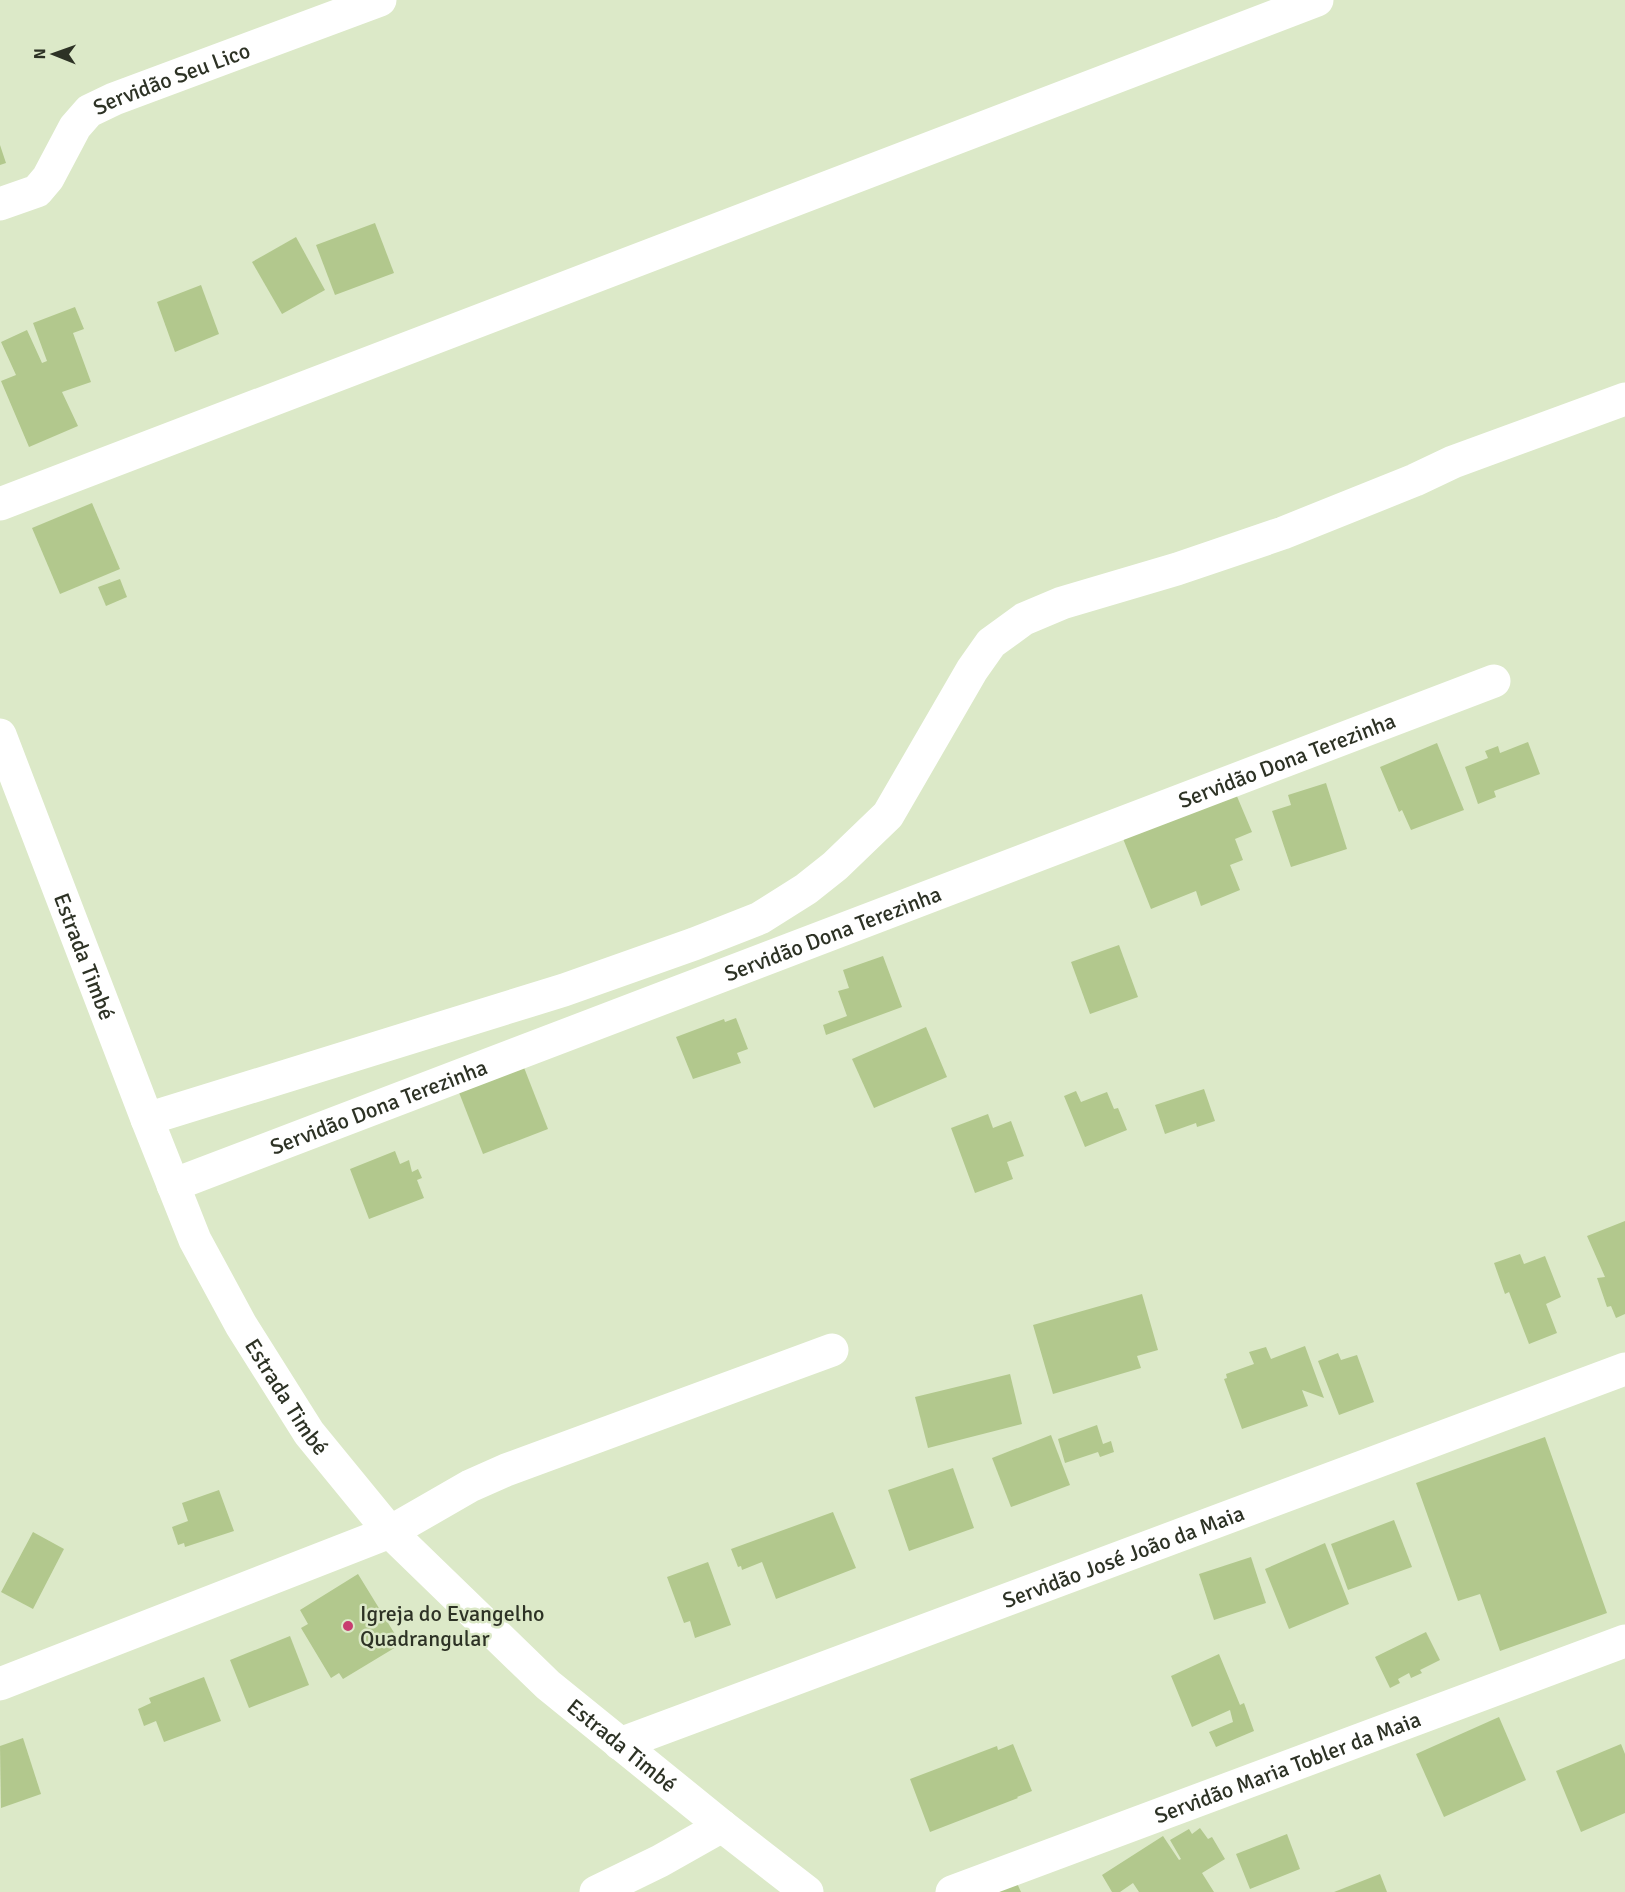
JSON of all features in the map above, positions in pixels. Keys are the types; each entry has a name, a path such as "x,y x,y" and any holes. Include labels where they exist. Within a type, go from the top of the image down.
{"street":[{"name":"Servidão Seu Lico","path":"0,204 37,191 48,178 75,127 89,111 114,99 380,0"},
{"path":"0,504 1283,6 1317,0"},
{"path":"147,1119 564,990 760,918 806,889 835,866 888,815 972,670 992,643 1024,620 1062,603 1177,569 1283,533 1415,480 1453,462 1625,399"},
{"name":"Servidão Dona Terezinha","path":"172,1185 1494,681"},
{"name":"Estrada Timbé","path":"0,735 195,1240 247,1334 309,1433 390,1532 548,1685 807,1892"},
{"path":"0,1684 390,1532 470,1486 506,1470 832,1350"},
{"name":"Servidão José João da Maia","path":"620,1744 1625,1369"},
{"name":"Servidão Maria Tobler da Maia","path":"952,1892 1625,1641"},
{"path":"596,1892 660,1861 722,1826"}],"building":[{"path":"0,145 6,163 0,165"},
{"path":"375,223 394,273 335,295 316,245"},
{"path":"296,237 325,290 282,314 252,262"},
{"path":"201,285 219,334 175,352 157,302"},
{"path":"75,307 84,329 73,333 91,382 62,392 78,426 29,447 1,381 16,375 1,342 27,330 42,363 47,361 33,323"},
{"path":"92,503 120,569 60,594 32,528"},
{"path":"120,579 127,597 106,606 98,587"},
{"path":"1528,742 1540,774 1494,791 1496,797 1478,804 1465,767 1488,758 1485,751 1498,746 1500,753"},
{"path":"1437,743 1464,810 1411,830 1402,810 1399,812 1380,767"},
{"path":"1326,783 1347,849 1291,867 1272,811 1291,805 1288,795"},
{"path":"1236,794 1252,832 1235,839 1243,860 1230,865 1240,890 1201,906 1196,891 1151,909 1120,831"},
{"path":"1119,945 1138,997 1090,1014 1071,962"},
{"path":"883,956 902,1007 826,1035 823,1025 847,1016 838,991 849,988 843,970"},
{"path":"736,1018 748,1049 737,1053 741,1063 693,1079 676,1037 724,1019 725,1022"},
{"path":"926,1027 947,1077 874,1108 852,1059"},
{"path":"523,1065 548,1129 483,1154 458,1090"},
{"path":"1204,1089 1215,1121 1197,1127 1196,1123 1165,1134 1155,1105"},
{"path":"1076,1091 1081,1102 1107,1092 1114,1109 1118,1108 1127,1130 1085,1147 1064,1096"},
{"path":"988,1114 993,1128 1011,1121 1024,1156 1007,1162 1013,1179 975,1193 951,1128"},
{"path":"395,1151 400,1164 409,1160 412,1172 418,1169 422,1178 417,1180 424,1198 369,1219 350,1169"},
{"path":"1625,1221 1625,1314 1616,1318 1611,1306 1607,1307 1597,1278 1605,1277 1587,1236"},
{"path":"1520,1254 1524,1264 1545,1256 1561,1297 1546,1304 1557,1333 1529,1344 1509,1292 1505,1294 1494,1263"},
{"path":"1142,1294 1158,1350 1137,1356 1141,1368 1053,1394 1033,1325"},
{"path":"1305,1346 1324,1398 1302,1390 1308,1406 1242,1429 1224,1379 1227,1378 1226,1374 1254,1364 1249,1352 1266,1347 1271,1359"},
{"path":"1338,1353 1341,1360 1357,1355 1374,1402 1339,1415 1318,1361"},
{"path":"1010,1374 1022,1424 928,1448 915,1397"},
{"path":"1097,1425 1103,1444 1111,1441 1114,1452 1100,1457 1098,1452 1065,1463 1058,1439"},
{"path":"1051,1435 1070,1485 1011,1507 992,1458"},
{"path":"1545,1437 1607,1613 1500,1651 1480,1594 1458,1601 1416,1483"},
{"path":"953,1468 974,1528 909,1551 888,1490"},
{"path":"219,1490 234,1531 185,1547 184,1543 178,1545 172,1527 188,1521 182,1503"},
{"path":"833,1512 856,1568 776,1599 762,1562 742,1570 741,1566 738,1567 731,1549"},
{"path":"1394,1520 1412,1567 1348,1590 1331,1544"},
{"path":"33,1532 64,1549 33,1609 1,1592"},
{"path":"1325,1543 1349,1604 1289,1629 1265,1569"},
{"path":"1251,1557 1266,1603 1214,1620 1199,1574"},
{"path":"708,1562 731,1625 695,1638 690,1621 684,1623 667,1577"},
{"name":"Igreja do Evangelho Quadrangular","path":"358,1574 401,1644 343,1679 339,1673 331,1678 301,1628 308,1624 300,1610"},
{"path":"1426,1632 1440,1660 1420,1670 1422,1673 1411,1678 1409,1673 1398,1679 1400,1683 1390,1688 1375,1657"},
{"path":"290,1636 309,1685 249,1708 230,1660"},
{"path":"1219,1654 1240,1705 1244,1703 1254,1731 1216,1747 1209,1732 1233,1722 1230,1710 1192,1727 1171,1676"},
{"path":"204,1677 221,1721 164,1742 156,1721 144,1726 138,1709 151,1703 149,1698"},
{"path":"1499,1717 1526,1780 1444,1817 1416,1754"},
{"path":"23,1738 41,1794 1,1808 0,1746"},
{"path":"1013,1744 1032,1791 930,1832 910,1779 997,1746 998,1750"},
{"path":"1621,1744 1625,1754 1625,1813 1581,1832 1556,1771"},
{"path":"1200,1828 1208,1839 1212,1837 1225,1859 1202,1873 1214,1892 1139,1892 1133,1883 1120,1892 1112,1892 1102,1875 1163,1836 1179,1860 1181,1859 1170,1840 1189,1829 1192,1834"},
{"path":"1287,1834 1300,1869 1250,1889 1236,1854"},
{"path":"1380,1874 1387,1892 1334,1892"},
{"path":"1016,1881 1021,1892 992,1892"}],"place":[{"name":"Igreja do Evangelho Quadrangular","path":"348,1626"}]}
